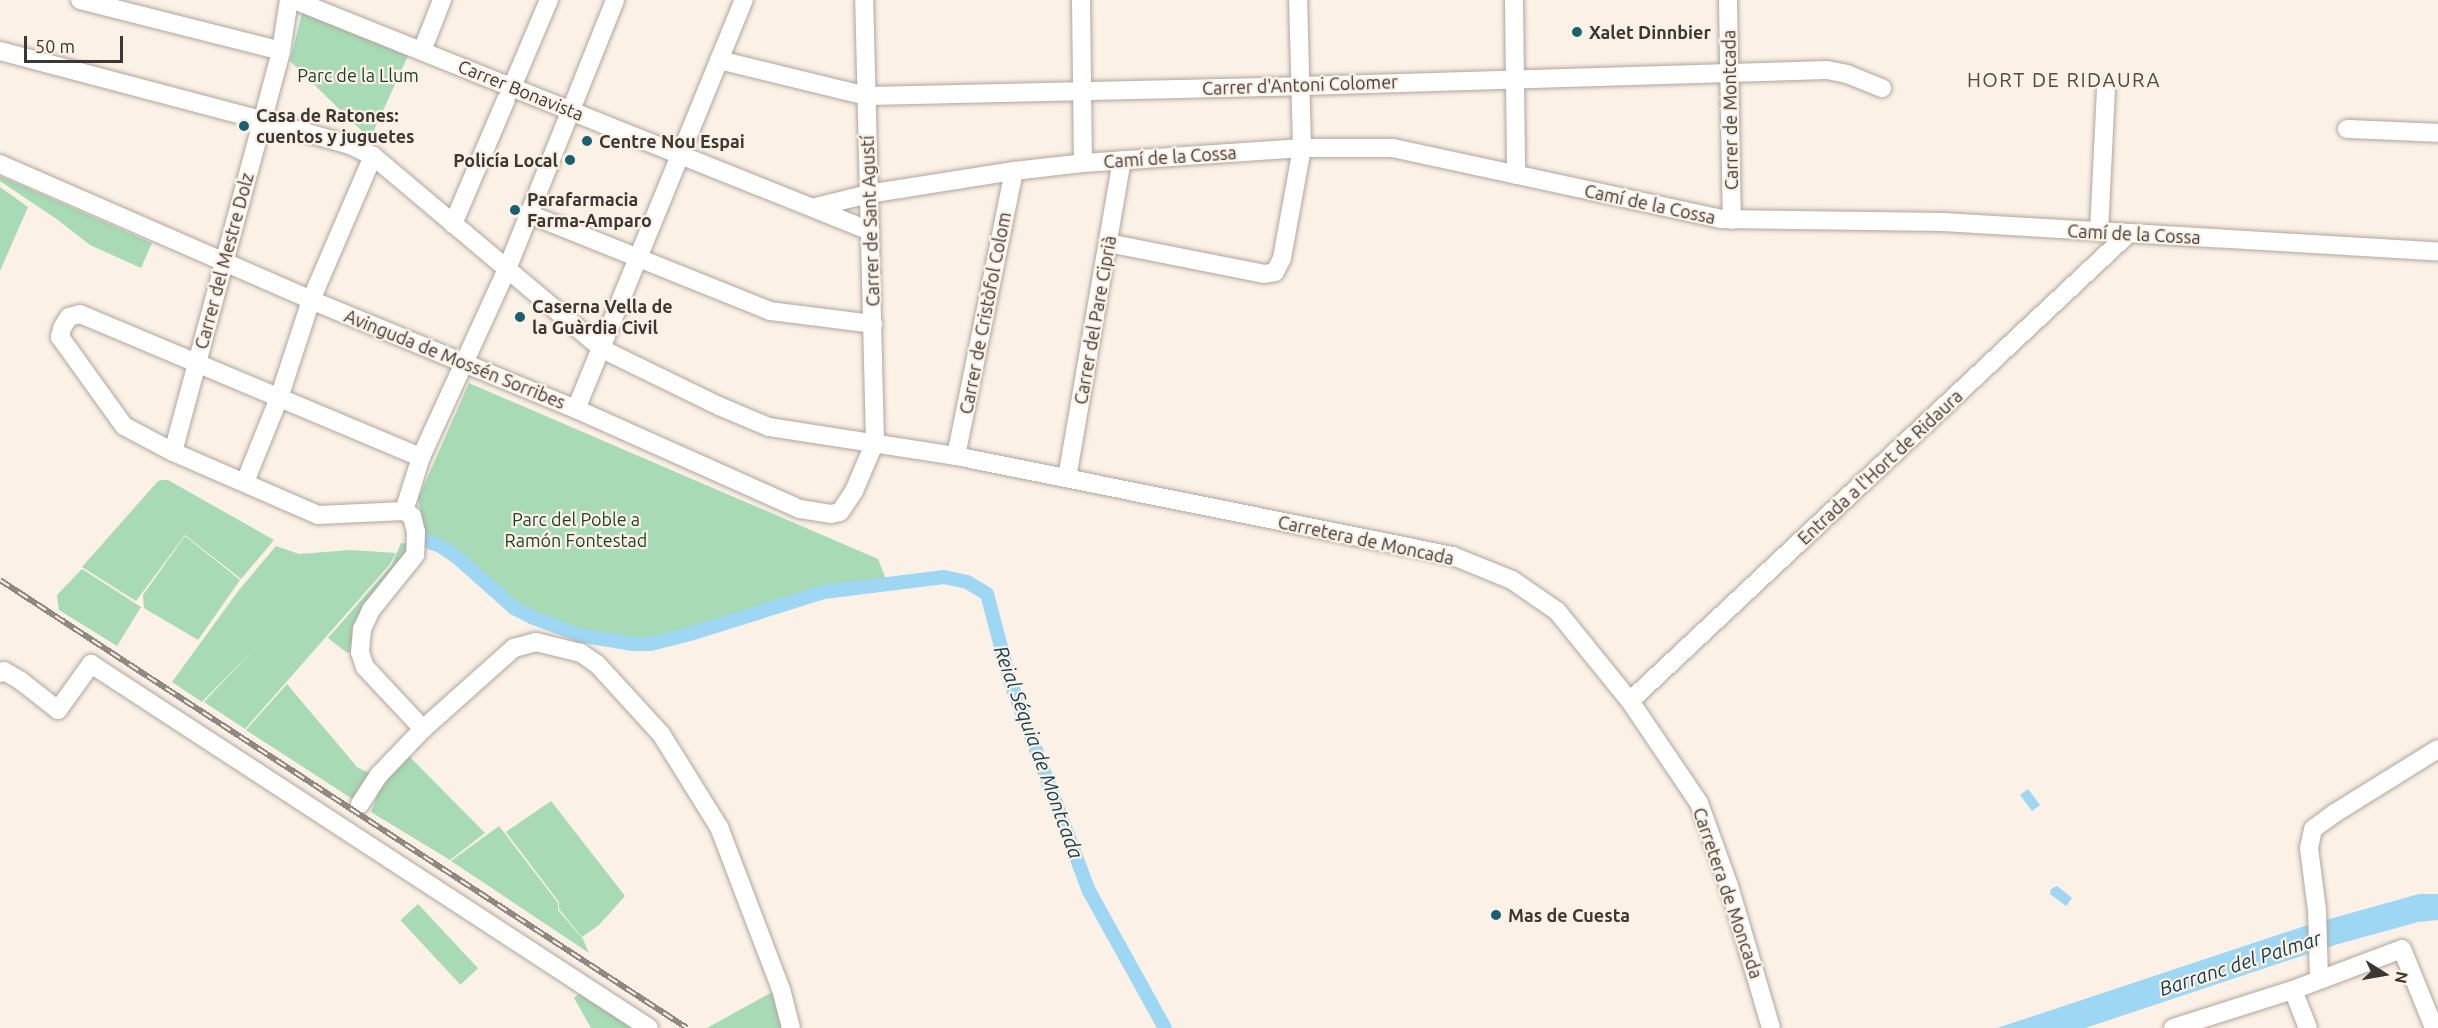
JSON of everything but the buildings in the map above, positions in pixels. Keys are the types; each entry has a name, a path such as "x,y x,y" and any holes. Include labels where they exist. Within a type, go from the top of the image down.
{"street":[{"path":"80,0 101,2 281,51"},
{"name":"Carrer del Mestre Dolz","path":"173,452 281,51 289,0"},
{"name":"Carrer Bonavista","path":"294,0 422,51 509,93 572,110 816,207 870,231"},
{"path":"422,51 442,0"},
{"path":"453,224 549,0"},
{"path":"404,511 421,457 507,269 615,0"},
{"path":"576,409 744,0"},
{"name":"Carrer de Sant Agustí","path":"864,0 875,442"},
{"path":"1081,0 1083,163"},
{"path":"1108,243 1264,274 1275,272 1282,258 1302,148 1298,0"},
{"path":"1514,0 1516,175"},
{"name":"Carrer de Montcada","path":"1728,0 1732,220"},
{"name":"Carretera de Moncada","path":"0,51 261,120 350,146 373,156 602,349 719,406 769,427 788,432 875,442 956,456 1453,556 1512,580 1557,611 1630,702 1699,803 1729,886 1771,1028"},
{"name":"Carrer d'Antoni Colomer","path":"719,60 867,96 1827,70 1847,74 1882,88"},
{"path":"2099,232 2106,90"},
{"path":"2347,129 2438,133"},
{"name":"Camí de la Cossa","path":"868,194 1014,171 1083,163 1302,148 1393,148 1732,220 1943,222 2438,251"},
{"path":"245,482 279,399 311,300 373,156"},
{"name":"Carrer del Pare Ciprià","path":"1067,478 1122,161"},
{"name":"Avinguda de Mossén Sorribes","path":"0,164 311,300 576,409 800,508 818,513 840,512 854,491 875,442"},
{"name":"Carrer de Cristòfol Colom","path":"956,456 1014,171"},
{"path":"816,207 868,194"},
{"path":"529,214 770,311 873,324"},
{"name":"Entrada a l'Hort de Ridaura","path":"1630,702 2129,233"},
{"path":"421,457 80,314 69,317 60,337 124,426 173,452 318,515 404,511 412,516 416,532 415,555 371,610 362,629 360,652 365,667 423,729"},
{"path":"360,804 379,775 423,729 514,648 536,642 565,647 597,663 661,734 719,827 781,989 791,1028"},
{"path":"0,673 4,671 21,681 58,710 91,664 649,1028"},
{"path":"2319,971 2317,910 2309,848 2313,830 2335,813 2438,749"},
{"path":"2173,1028 2293,990 2319,971 2402,949 2434,1028"},
{"path":"2293,990 2308,1028"}],"green space":[{"name":"Parc de la Llum","path":"302,13 408,56 370,139 290,61"},
{"path":"0,176 152,243 141,268 90,245 58,220 0,181"},
{"path":"0,187 28,207 0,271"},
{"name":"Parc del Poble a Ramón Fontestad","path":"469,383 878,559 886,579 826,586 650,640 597,636 537,616 515,604 462,556 426,538 418,499"},
{"path":"168,480 274,540 241,579 185,535 136,601 82,567 158,481"},
{"path":"185,536 240,580 198,640 144,608 143,595"},
{"path":"401,543 409,544 409,549 354,653 346,652 328,638 391,566"},
{"path":"276,546 299,554 351,550 396,553 390,564 245,729 204,702 256,647 202,702 172,682 239,590"},
{"path":"82,569 141,607 117,646 59,610 57,595"},
{"path":"287,684 357,767 371,774 354,800 246,730"},
{"path":"407,754 485,833 450,860 371,812 384,778"},
{"path":"551,801 625,896 599,925 582,937 559,909 559,902 506,832"},
{"path":"499,826 558,903 558,910 583,939 589,953 451,861"},
{"path":"418,904 478,968 460,985 400,920"},
{"path":"774,991 785,1028 707,1028"},
{"path":"579,994 633,1028 591,1028 574,998"}],"water":[{"path":"2028,789 2040,805 2032,811 2020,795"},
{"path":"2057,886 2072,898 2066,906 2050,894 2051,889"},
{"name":"Barranc del Palmar","path":"2419,894 2438,894 2438,920 2418,922 2335,945 2085,1028 1997,1028 2308,925"}],"waterway":[{"name":"Reial Séquia de Montcada","path":"424,540 442,547 459,559 514,608 534,618 579,635 633,644 651,644 690,634 824,592 944,577 967,582 987,594 1010,681 1089,891 1165,1028"}],"railway":[{"path":"0,580 687,1028"}],"place":[{"name":"Xalet Dinnbier","path":"1577,32"},
{"name":"Casa de Ratones: cuentos y juguetes","path":"244,126"},
{"name":"Centre Nou Espai","path":"587,141"},
{"name":"Policía Local","path":"570,160"},
{"name":"Parafarmacia Farma-Amparo","path":"515,210"},
{"name":"Caserna Vella de la Guàrdia Civil","path":"520,317"},
{"name":"Mas de Cuesta","path":"1496,915"}],"district":[{"name":"HORT DE RIDAURA","path":"2064,79"}]}
